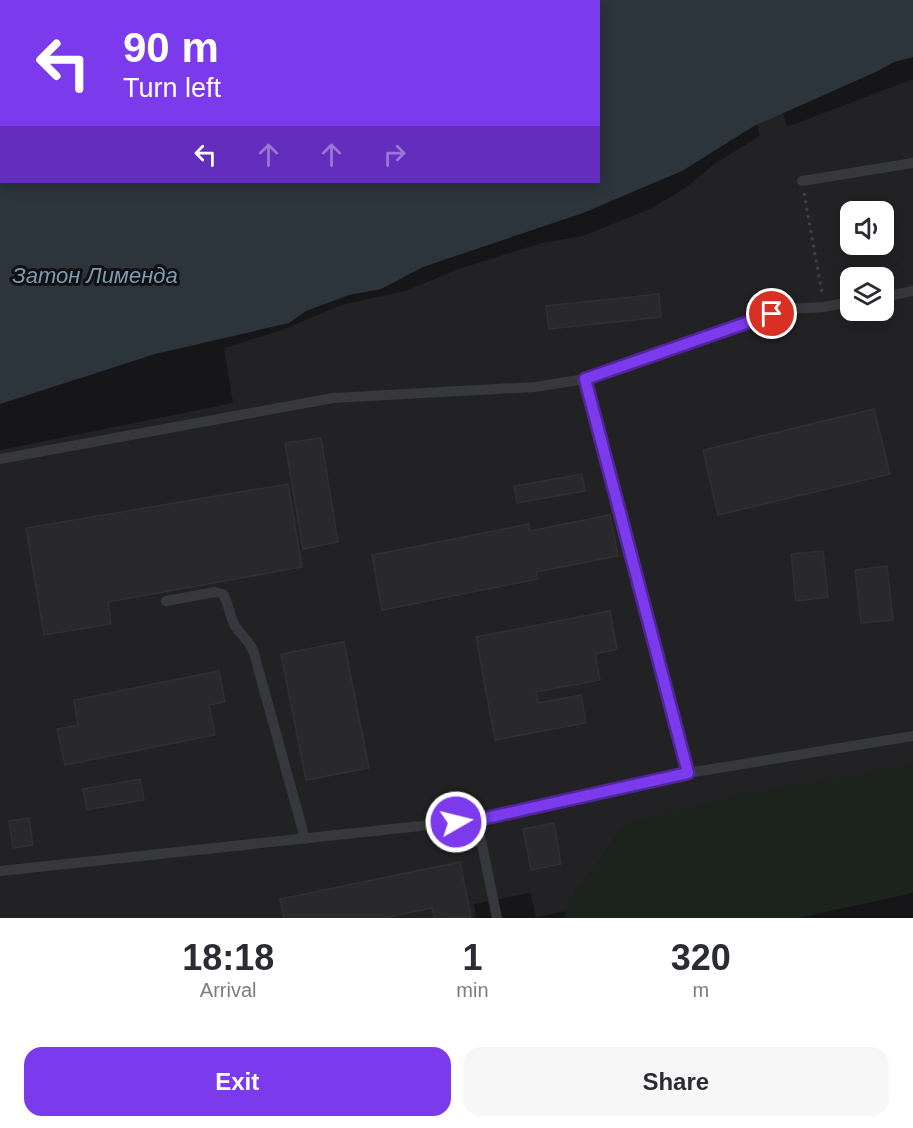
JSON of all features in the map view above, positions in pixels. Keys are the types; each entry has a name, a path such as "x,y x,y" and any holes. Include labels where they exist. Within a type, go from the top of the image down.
{"lane":[{"path":"802,181 913,163"},
{"path":"894,295 913,291"},
{"path":"0,459 324,400 535,387 585,379 786,309 840,304"},
{"path":"585,379 688,773"},
{"path":"166,601 215,592 223,594 228,602 235,626 250,641 254,653 305,839"},
{"path":"0,872 477,820 688,773 913,736"},
{"path":"477,820 497,918"}],"path":[{"path":"802,181 824,307"}],"shaded area":[{"path":"771,68 787,127 913,79 913,847 536,917 530,893 474,904 476,918 0,918 0,450 233,403 224,348 282,330 341,305 405,291 459,269 541,243 583,236 650,209 684,189 717,162 760,136 744,78"},
{"path":"913,763 913,893 797,918 564,918 575,892 624,825 650,815 737,795"}],"water":[{"name":"Затон Лименда","path":"600,0 913,0 913,57 894,62 754,126 682,171 583,213 423,267 381,289 349,295 306,311 289,323 155,354 0,404 0,183 600,183"}],"building":[{"path":"659,294 661,317 549,329 546,306"},
{"path":"874,409 890,474 718,515 703,450"},
{"path":"321,438 338,542 303,549 285,443"},
{"path":"582,474 585,491 517,503 514,486"},
{"path":"288,484 302,567 108,602 111,624 44,635 26,528"},
{"path":"610,515 618,556 536,572 538,579 382,610 372,555 529,524 530,531"},
{"path":"823,551 828,597 796,601 791,554"},
{"path":"887,566 893,620 861,623 855,570"},
{"path":"610,611 617,649 595,654 600,680 536,692 538,703 581,695 586,723 495,740 476,637"},
{"path":"344,642 369,768 306,780 281,654"},
{"path":"219,671 225,702 209,705 215,735 65,765 57,729 78,725 74,700"},
{"path":"140,779 144,800 87,810 83,789"},
{"path":"29,818 33,845 13,848 9,821"},
{"path":"554,823 561,864 531,870 523,829"},
{"path":"460,862 471,917 434,918 432,908 383,918 284,918 280,899"}],"route":[{"path":"456,822 477,820 688,773 585,379 772,314"}]}
